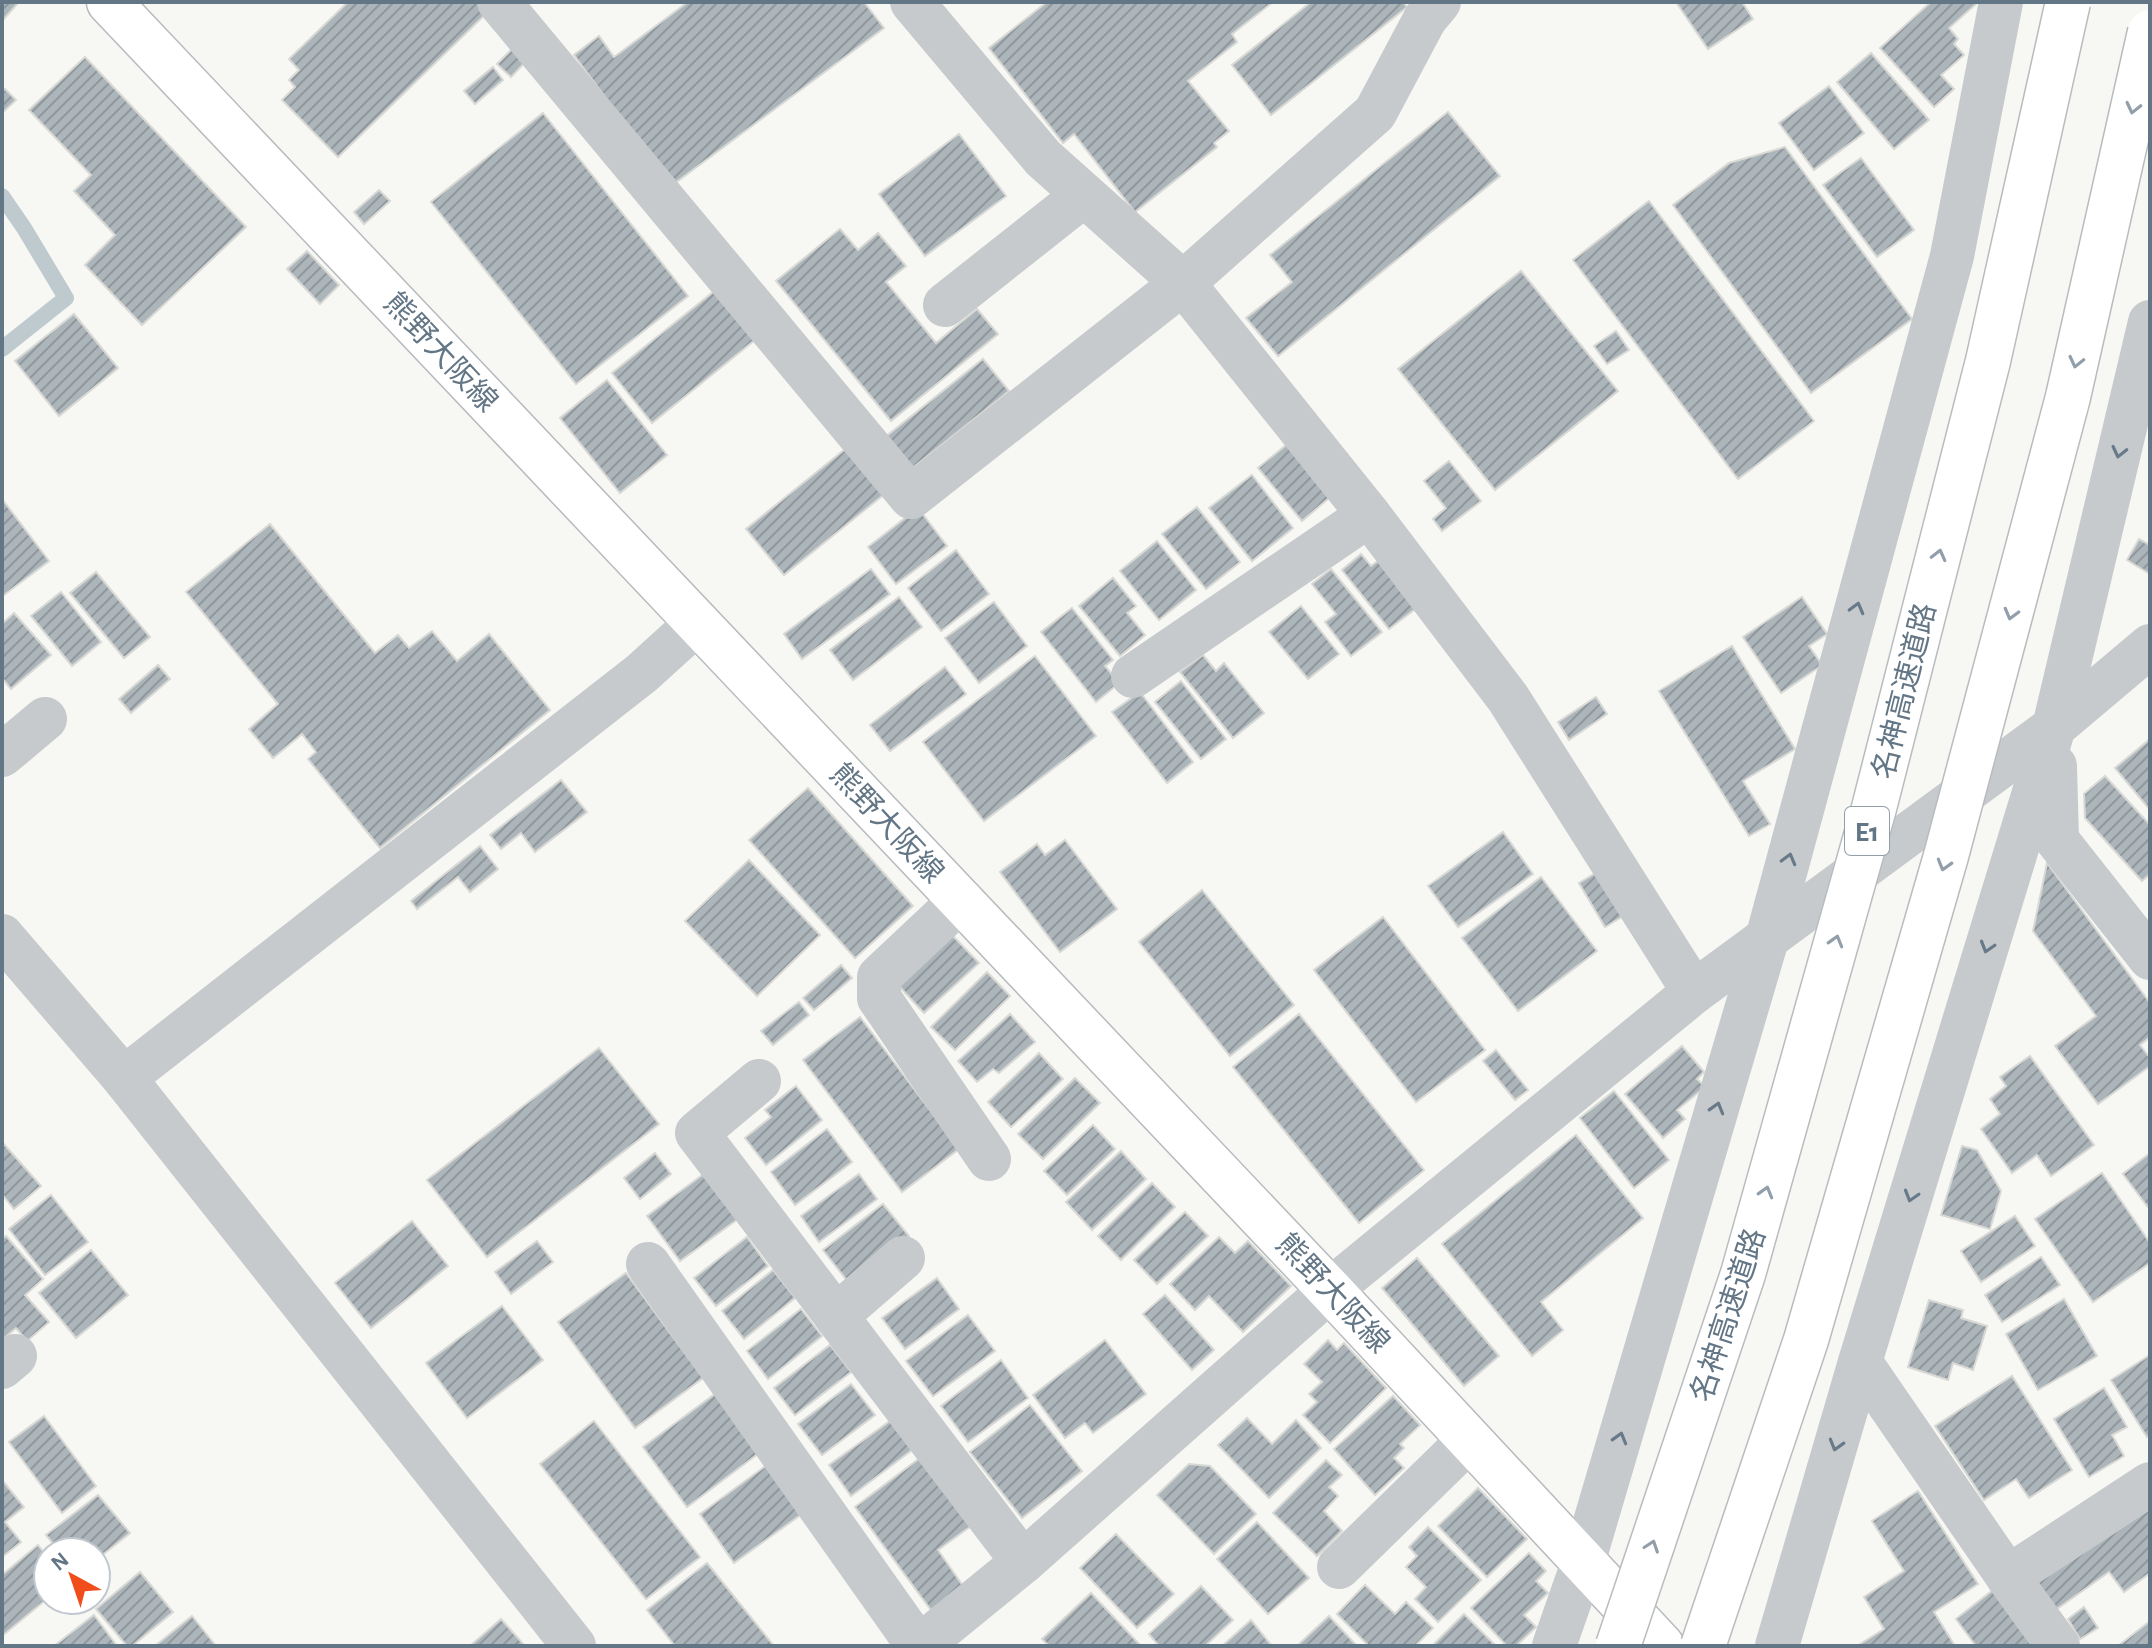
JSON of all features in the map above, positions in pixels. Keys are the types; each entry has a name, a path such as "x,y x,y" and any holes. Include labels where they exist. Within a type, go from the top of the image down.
{"main road":[{"name":"熊野大阪線","path":"109,2 1330,1290 1662,1646"},
{"name":"名神高速道路","path":"1618,1646 1743,1274 1874,808 1988,361 2068,2"},
{"path":"1703,1646 1806,1340 1946,856 2068,397 2150,32"}],"street":[{"path":"499,2 911,497 1183,283 1375,113 1425,19 1439,2"},
{"path":"912,2 1043,158 1183,283 1369,515 1508,698 1694,992"},
{"path":"1554,1646 1583,1563 1767,939 1952,256 2001,2"},
{"path":"945,305 1084,195"},
{"path":"1777,1646 1860,1362 2054,727 2150,322"},
{"path":"1133,676 1369,515"},
{"path":"124,1078 642,673 697,623"},
{"path":"648,1264 919,1646 1023,1562 1330,1290 1694,992 2054,727 2150,646"},
{"path":"2,755 45,719"},
{"path":"2054,727 2057,840 2150,958"},
{"path":"961,900 879,977 879,998 989,1159"},
{"path":"2,936 124,1078 574,1646"},
{"path":"759,1081 697,1133 1023,1562"},
{"path":"836,1316 903,1258"},
{"path":"1860,1362 2058,1646"},
{"path":"1339,1567 1469,1440"},
{"path":"2008,1577 2150,1484"}],"building":[{"path":"2,2 18,3 2,21"},
{"path":"348,2 492,2 495,5 338,157 282,100 295,87 289,80 299,70 289,59"},
{"path":"688,2 864,2 884,28 671,186 574,55 599,36 614,57"},
{"path":"1047,2 1273,2 1232,34 1237,42 1188,81 1229,131 1214,143 1217,147 1135,212 1074,134 1063,143 989,48"},
{"path":"1311,2 1403,2 1407,7 1271,115 1232,65"},
{"path":"1676,2 1742,2 1753,19 1708,49"},
{"path":"1931,2 1977,3 1949,28 1958,39 1954,44 1964,55 1941,75 1954,89 1934,107 1880,48"},
{"path":"519,42 532,55 511,77 497,64"},
{"path":"1871,53 1929,120 1894,149 1837,82"},
{"path":"85,57 246,227 142,325 85,265 115,235 74,191 91,175 29,110"},
{"path":"493,67 503,80 475,104 464,91"},
{"path":"1829,86 1864,133 1814,170 1779,123"},
{"path":"5,89 16,100 2,113 2,92"},
{"path":"1448,112 1500,176 1278,356 1246,318 1292,282 1270,255"},
{"path":"543,113 688,296 576,384 431,202"},
{"path":"959,134 1006,196 925,256 879,194"},
{"path":"1785,147 1912,319 1811,393 1673,205 1729,163"},
{"path":"1861,158 1914,230 1877,257 1823,185"},
{"path":"379,190 390,201 364,224 354,212"},
{"path":"1649,201 1814,421 1738,479 1573,260"},
{"path":"840,229 858,250 878,233 906,266 886,282 936,343 977,309 998,334 891,421 776,281"},
{"path":"307,251 339,285 320,304 287,269"},
{"path":"1521,271 1618,391 1495,490 1398,369"},
{"path":"722,285 761,335 652,423 612,373"},
{"path":"74,314 118,368 59,416 15,361"},
{"path":"1616,331 1629,350 1607,364 1594,346"},
{"path":"983,359 1009,391 910,470 884,438"},
{"path":"607,380 667,455 620,493 560,418"},
{"path":"1291,441 1335,493 1302,521 1258,468"},
{"path":"854,442 892,488 784,575 746,529"},
{"path":"1449,461 1481,501 1442,531 1433,519 1446,508 1424,481"},
{"path":"1252,475 1293,528 1252,561 1209,508"},
{"path":"2,499 49,561 4,595 2,593"},
{"path":"1197,507 1240,562 1206,589 1162,534"},
{"path":"918,508 947,546 896,584 868,547"},
{"path":"270,524 375,653 398,635 409,648 432,631 457,661 489,634 550,710 380,848 308,759 316,752 302,734 273,758 249,729 278,704 186,592"},
{"path":"2139,539 2150,545 2150,574 2127,560"},
{"path":"1157,541 1196,590 1159,620 1120,571"},
{"path":"956,550 989,594 941,631 908,588"},
{"path":"1361,554 1371,566 1385,556 1423,603 1389,629 1342,570"},
{"path":"871,569 890,594 802,659 784,634"},
{"path":"1331,569 1382,632 1351,656 1325,622 1336,614 1312,584"},
{"path":"96,572 150,637 124,658 70,593"},
{"path":"1113,578 1136,606 1127,613 1145,635 1120,656 1079,606"},
{"path":"61,592 101,642 72,666 31,616"},
{"path":"899,597 922,627 853,680 830,650"},
{"path":"1802,597 1827,634 1809,646 1822,665 1781,693 1743,637"},
{"path":"994,602 1027,646 979,683 945,638"},
{"path":"1301,606 1339,654 1308,679 1269,632"},
{"path":"1072,608 1113,660 1105,666 1119,683 1096,702 1041,632"},
{"path":"14,613 51,655 11,689 2,678 2,624"},
{"path":"1732,646 1795,749 1743,781 1770,824 1749,836 1659,691"},
{"path":"1203,655 1216,671 1224,663 1264,713 1233,738 1180,672"},
{"path":"1035,656 1096,736 984,821 923,742"},
{"path":"158,665 170,679 131,713 119,699"},
{"path":"945,667 966,694 890,751 870,725"},
{"path":"1181,681 1226,739 1201,759 1155,702"},
{"path":"1140,692 1193,762 1167,783 1112,712"},
{"path":"1596,697 1607,714 1569,740 1558,722"},
{"path":"2150,739 2150,810 2115,768"},
{"path":"2105,776 2150,825 2150,874 2142,881 2085,818 2084,794"},
{"path":"561,780 587,812 535,852 521,833 501,849 490,835"},
{"path":"808,788 913,906 855,958 749,840"},
{"path":"1503,832 1533,874 1458,927 1428,886"},
{"path":"1065,840 1117,909 1060,952 1000,872 1037,844 1045,855"},
{"path":"480,846 498,869 470,892 458,877 417,909 411,901"},
{"path":"749,860 820,935 757,996 685,921"},
{"path":"2047,863 2150,1003 2150,1037 2140,1045 2150,1058 2150,1066 2098,1104 2055,1046 2096,1016 2033,931"},
{"path":"1599,871 1625,915 1605,927 1579,883"},
{"path":"1541,877 1597,951 1518,1011 1462,938"},
{"path":"1202,890 1294,1005 1230,1056 1139,942"},
{"path":"1383,917 1485,1050 1416,1102 1314,970"},
{"path":"952,935 979,963 924,1013 898,985"},
{"path":"841,965 852,978 814,1010 803,998"},
{"path":"987,972 1010,996 955,1050 931,1027"},
{"path":"799,1002 809,1015 773,1045 761,1031"},
{"path":"1010,1014 1035,1042 999,1073 993,1069 977,1082 958,1061"},
{"path":"1299,1014 1424,1170 1359,1223 1233,1067"},
{"path":"860,1017 959,1149 902,1192 803,1060"},
{"path":"1682,1046 1704,1072 1697,1079 1705,1087 1677,1110 1685,1119 1663,1138 1625,1094"},
{"path":"599,1048 659,1124 487,1257 427,1180"},
{"path":"1496,1050 1528,1090 1515,1100 1483,1061"},
{"path":"1039,1053 1063,1079 1011,1127 988,1102"},
{"path":"2030,1056 2094,1145 2051,1176 2037,1155 2012,1173 1981,1129 2000,1114 1990,1099 2006,1086 2000,1077"},
{"path":"1075,1078 1100,1103 1043,1159 1018,1134"},
{"path":"796,1086 822,1120 766,1165 745,1138 771,1117 765,1110"},
{"path":"1614,1091 1669,1160 1634,1188 1580,1118"},
{"path":"1093,1125 1115,1149 1067,1195 1044,1171"},
{"path":"827,1129 852,1162 795,1205 771,1172"},
{"path":"1576,1135 1643,1218 1541,1302 1563,1330 1532,1356 1442,1244"},
{"path":"2,1142 41,1186 14,1209 2,1194"},
{"path":"1962,1146 1977,1150 2001,1191 1990,1229 1941,1215"},
{"path":"1121,1151 1146,1179 1092,1230 1066,1202"},
{"path":"655,1153 671,1174 640,1199 624,1178"},
{"path":"2150,1153 2150,1210 2123,1174"},
{"path":"705,1173 738,1219 680,1261 647,1216"},
{"path":"2102,1173 2150,1243 2150,1263 2093,1302 2035,1219"},
{"path":"859,1174 877,1199 819,1242 801,1216"},
{"path":"1152,1183 1175,1207 1121,1260 1098,1236"},
{"path":"51,1195 88,1242 45,1275 9,1229"},
{"path":"883,1204 909,1236 849,1283 823,1250"},
{"path":"1185,1212 1208,1236 1157,1284 1134,1260"},
{"path":"2015,1216 2035,1246 1981,1282 1961,1251"},
{"path":"412,1221 448,1266 371,1328 335,1283"},
{"path":"6,1236 43,1279 25,1295 49,1322 27,1341 16,1328 2,1340 2,1239"},
{"path":"747,1237 768,1266 716,1306 694,1278"},
{"path":"1219,1237 1235,1253 1248,1241 1291,1286 1243,1332 1209,1296 1195,1310 1170,1284"},
{"path":"537,1241 553,1262 511,1294 495,1272"},
{"path":"91,1250 128,1295 76,1338 39,1293"},
{"path":"2041,1257 2060,1285 2002,1322 1985,1295"},
{"path":"1417,1258 1499,1356 1464,1386 1382,1288"},
{"path":"773,1270 795,1298 744,1339 722,1311"},
{"path":"626,1273 703,1378 635,1428 558,1322"},
{"path":"937,1278 959,1309 905,1349 882,1318"},
{"path":"1165,1295 1214,1350 1192,1370 1143,1314"},
{"path":"2064,1299 2097,1356 2038,1390 2006,1334"},
{"path":"1929,1300 1963,1310 1961,1318 1987,1326 1973,1370 1953,1363 1948,1380 1908,1367"},
{"path":"502,1306 543,1360 467,1418 426,1363"},
{"path":"801,1309 822,1336 768,1379 747,1351"},
{"path":"968,1315 995,1351 933,1396 906,1361"},
{"path":"1105,1340 1146,1394 1093,1433 1085,1423 1065,1438 1033,1395"},
{"path":"1328,1340 1337,1350 1344,1343 1386,1388 1330,1443 1303,1415 1317,1402 1309,1394 1322,1382 1304,1364"},
{"path":"830,1345 851,1372 795,1415 774,1388"},
{"path":"2150,1355 2150,1435 2147,1437 2111,1380"},
{"path":"1001,1360 1028,1398 968,1442 941,1406"},
{"path":"2012,1376 2072,1470 2029,1498 2016,1479 1984,1500 1935,1426"},
{"path":"851,1384 875,1415 822,1455 798,1424"},
{"path":"2104,1388 2127,1427 2112,1435 2124,1456 2089,1477 2054,1419"},
{"path":"719,1391 763,1450 687,1507 643,1447"},
{"path":"1393,1396 1420,1425 1400,1444 1404,1448 1394,1458 1404,1468 1375,1495 1334,1449"},
{"path":"1030,1405 1082,1471 1022,1518 970,1452"},
{"path":"44,1416 96,1486 62,1513 9,1442"},
{"path":"1247,1418 1272,1444 1296,1420 1321,1448 1269,1498 1218,1445"},
{"path":"594,1421 700,1557 646,1599 540,1464"},
{"path":"890,1421 912,1450 851,1496 829,1465"},
{"path":"920,1458 971,1526 938,1550 963,1586 931,1610 855,1507"},
{"path":"1326,1460 1342,1475 1329,1487 1338,1496 1324,1511 1342,1531 1317,1556 1273,1513"},
{"path":"771,1462 806,1511 734,1563 700,1514"},
{"path":"1189,1464 1210,1466 1256,1514 1214,1554 1157,1495"},
{"path":"2,1480 24,1507 5,1522 21,1542 2,1557"},
{"path":"1478,1488 1527,1539 1487,1577 1438,1526"},
{"path":"2150,1490 2150,1573 2124,1592 2109,1572 2054,1611 2030,1577"},
{"path":"1918,1491 1978,1584 1934,1612 1955,1646 1857,1646 1884,1629 1864,1597 1904,1571 1872,1521"},
{"path":"98,1495 130,1533 112,1547 112,1536 46,1535"},
{"path":"1257,1522 1309,1578 1268,1614 1217,1559"},
{"path":"1428,1527 1481,1580 1438,1622 1415,1599 1426,1587 1406,1567 1417,1556 1409,1547"},
{"path":"1116,1534 1174,1594 1137,1628 1080,1568"},
{"path":"32,1550 32,1611 2,1636 2,1575"},
{"path":"1529,1553 1546,1571 1536,1581 1548,1593 1524,1615 1536,1627 1516,1646 1507,1646 1471,1608"},
{"path":"707,1563 774,1646 675,1646 647,1610"},
{"path":"140,1572 173,1612 132,1646 127,1646 102,1616 112,1616 112,1596"},
{"path":"1365,1585 1395,1614 1406,1602 1433,1628 1415,1646 1369,1646 1337,1614"},
{"path":"1201,1586 1233,1620 1205,1646 1159,1646 1149,1634"},
{"path":"1993,1590 2036,1646 1976,1646 1956,1619"},
{"path":"1091,1593 1141,1646 1049,1646 1042,1639"},
{"path":"2084,1607 2098,1628 2080,1639 2068,1619"},
{"path":"1464,1614 1496,1646 1432,1646"},
{"path":"95,1616 117,1646 54,1646"},
{"path":"192,1616 216,1646 155,1646"},
{"path":"1329,1616 1357,1646 1297,1646"},
{"path":"501,1619 525,1646 470,1646"},
{"path":"1251,1620 1272,1646 1222,1646"},
{"path":"2150,1621 2150,1646 2118,1646"}],"waterway":[{"path":"2,196 66,298 2,349"}]}
